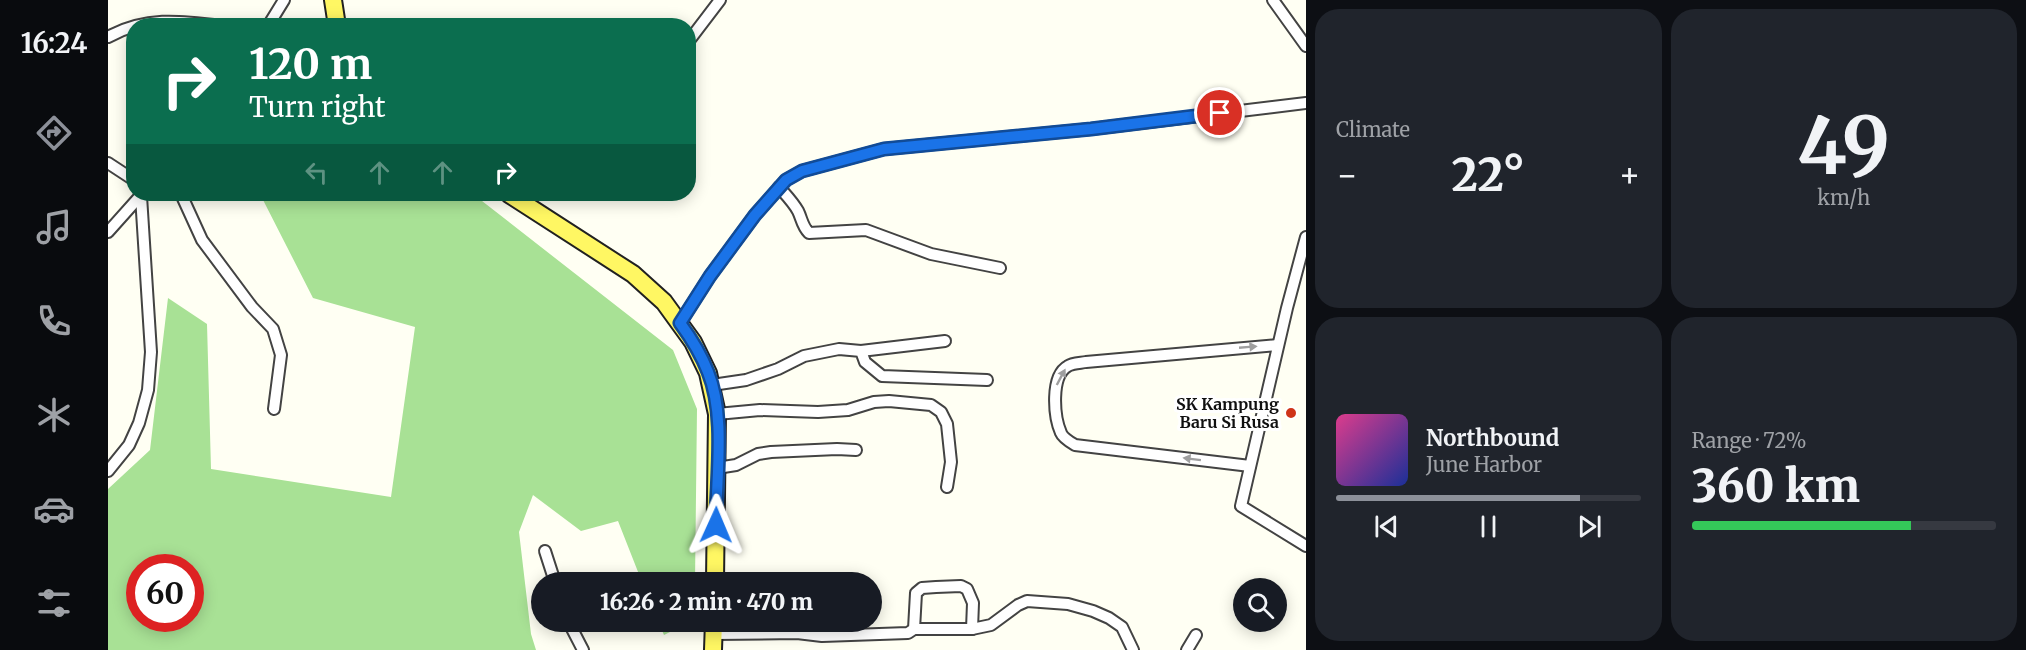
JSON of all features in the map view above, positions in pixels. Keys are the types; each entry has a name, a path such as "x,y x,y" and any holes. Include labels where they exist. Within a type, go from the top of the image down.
{"main road":[{"path":"333,0 336,18"},
{"path":"520,201 633,274 664,302 702,358 712,385 717,414 715,572"}],"street":[{"path":"273,18 284,0"},
{"path":"696,32 720,0"},
{"path":"1273,0 1306,46"},
{"path":"108,37 126,27"},
{"path":"680,323 710,276 779,187 802,171 884,149 1091,129 1306,103"},
{"path":"108,163 126,175"},
{"path":"779,187 792,201 803,227 809,233 866,230 931,254 1000,268"},
{"path":"108,232 136,201"},
{"path":"108,471 129,446 139,423 148,390 151,352 142,201"},
{"path":"184,201 202,240 252,307 273,329 281,355 274,409"},
{"path":"1306,237 1240,506 1306,546"},
{"path":"712,385 746,380 778,369 804,356 839,349 861,351 945,341"},
{"path":"1250,466 1075,445 1062,435 1055,392 1059,376 1068,366 1086,362 1278,345"},
{"path":"861,351 865,362 882,376 987,380"},
{"path":"717,414 760,410 818,412 848,410 874,402 889,401 931,405 941,412 947,424 951,462 946,487"},
{"path":"717,468 736,465 758,454 771,452 856,450"},
{"path":"544,551 551,572"},
{"path":"914,629 916,593 922,588 961,586 967,589 973,603 972,629"},
{"path":"714,635 796,633 822,636 909,633 914,629 972,629 991,625 1027,601 1068,604 1109,618 1122,627 1133,650"},
{"path":"574,632 583,650"},
{"path":"1186,650 1196,635"}],"green space":[{"path":"264,201 482,201 673,350 697,409 695,572 638,572 618,521 581,531 533,495 519,532 531,634 536,650 108,650 108,489 150,450 168,298 207,324 211,469 391,497 415,327 313,298"}],"place":[{"name":"SK Kampung Baru Si Rusa","path":"1291,413"}],"route":[{"path":"716,525 717,414 712,385 702,358 680,323 710,276 755,215 786,180 819,165 884,149 1091,129 1220,113"}]}
